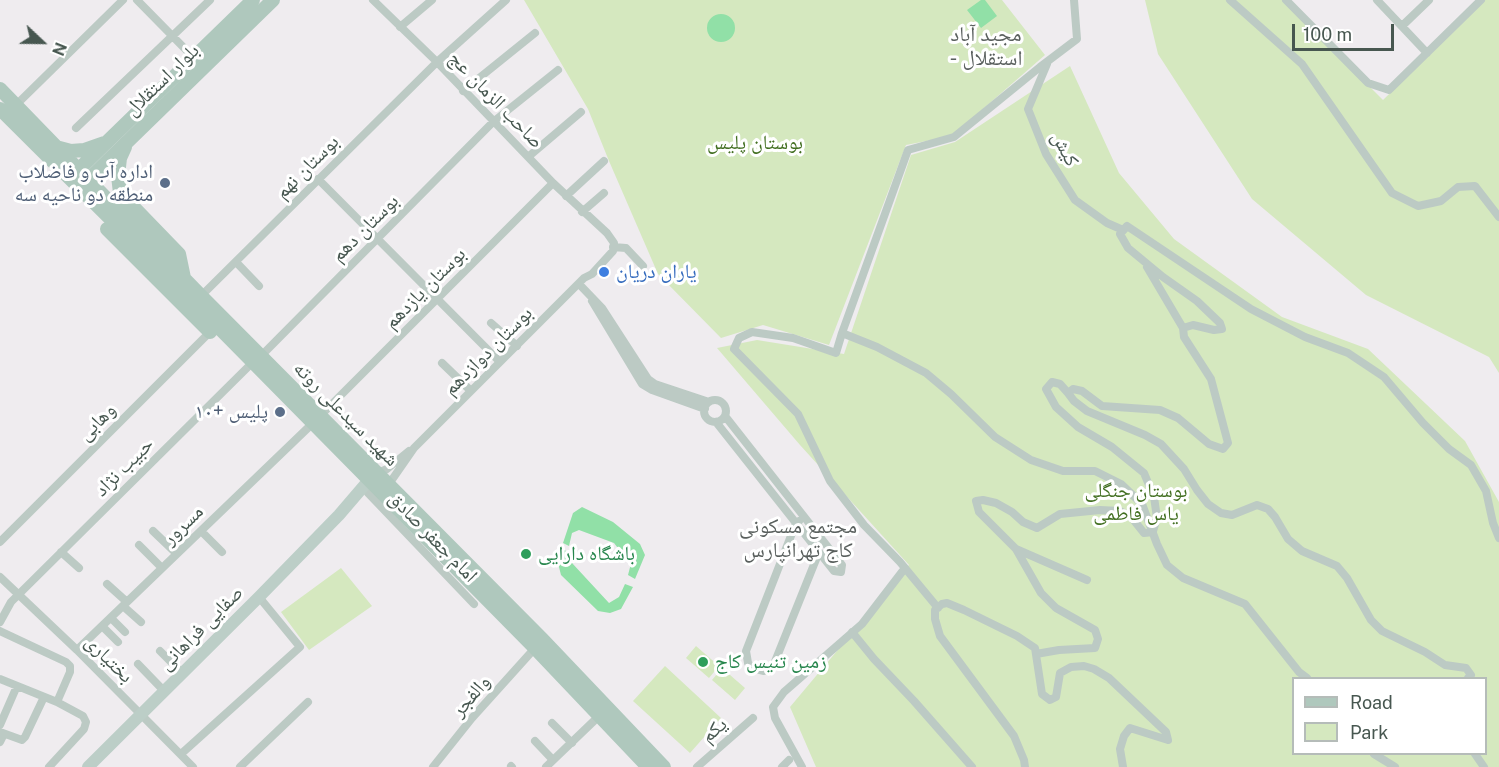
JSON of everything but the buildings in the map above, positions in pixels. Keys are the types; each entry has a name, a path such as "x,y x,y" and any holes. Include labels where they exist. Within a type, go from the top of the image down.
{"main road":[{"name":"بلوار استقلال","path":"217,45 253,0"},
{"name":"بلوار استقلال","path":"79,179 128,140 217,45 273,0"},
{"name":"بلوار استقلال","path":"79,179 109,141 199,63"},
{"name":"شهید سیدعلی روته","path":"0,89 6,112 52,151 257,359 648,767"},
{"path":"6,112 7,129 152,274 213,329"},
{"path":"128,140 120,158 118,176 120,193 179,254 178,279 152,274"},
{"path":"50,171 52,151 84,150 109,141"},
{"name":"شهید سیدعلی روته","path":"79,179 130,223 178,279"},
{"path":"125,200 130,223"},
{"name":"شهید سیدعلی روته","path":"198,300 213,329 257,359"},
{"name":"شهید سیدعلی روته","path":"376,484 542,639 664,767"},
{"name":"صفایی فراهانی","path":"88,767 183,675 339,515 376,484"}],"street":[{"path":"6,112 123,0"},
{"path":"137,0 199,63"},
{"path":"76,128 210,0"},
{"name":"صاحب الزمان عج","path":"373,0 595,224"},
{"path":"400,27 432,0"},
{"name":"بوستان نهم","path":"198,300 436,62 506,0"},
{"path":"938,608 905,568 864,525 830,481 798,414 734,349 740,338 752,332 793,338 836,353 908,150 954,137 1077,39 1074,0"},
{"path":"1230,0 1302,64 1392,193 1418,206 1441,201 1458,187 1475,186 1499,218"},
{"path":"1286,0 1368,82 1389,90 1480,0"},
{"path":"1377,0 1427,53"},
{"path":"1402,26 1429,0"},
{"path":"463,91 535,33"},
{"name":"کیش","path":"1049,61 1028,109 1046,154 1075,200 1107,223 1123,230 1127,226 1251,309 1305,337 1348,352 1384,377 1423,423 1449,449 1471,465 1486,490 1493,523 1499,538"},
{"name":"بوستان دهم","path":"257,359 493,122 558,70"},
{"path":"528,157 580,112"},
{"path":"566,196 604,161"},
{"path":"318,179 500,362"},
{"name":"بوستان یازدهم","path":"316,420 553,183"},
{"path":"582,212 604,193"},
{"path":"595,224 607,233 614,243 613,247 626,248 643,267"},
{"name":"بوستان دوازدهم","path":"582,281 606,250 607,243 595,224"},
{"path":"1123,230 1120,234 1128,248 1197,301 1220,322 1222,329 1214,330 1193,326 1183,328"},
{"name":"بوستان دوازدهم","path":"376,484 582,281 592,274 613,251 613,247"},
{"path":"236,262 259,286"},
{"path":"1068,393 1073,389 1082,391 1102,406 1160,410 1178,418 1209,444 1223,449 1228,443 1211,379 1184,337 1183,328 1144,262"},
{"path":"582,281 591,298 602,308 648,379 707,406"},
{"path":"491,323 517,346"},
{"name":"وهابی","path":"0,542 213,329"},
{"path":"842,333 877,347 926,373 995,437 1031,460 1063,471 1095,471 1121,484 1142,504 1167,565 1183,578 1245,604 1299,672 1306,677"},
{"name":"حبیب نژاد","path":"0,622 11,602 257,359"},
{"path":"442,363 471,391"},
{"path":"1153,532 1157,518 1154,497 1144,473 1112,447 1078,427 1056,407 1046,389 1052,382 1060,384 1074,401 1088,411 1161,444 1184,469 1208,504 1221,513 1232,515 1257,505 1268,508 1288,539 1302,551 1337,566 1347,578 1371,620 1382,631 1446,665 1466,668 1470,675 1469,677"},
{"path":"716,422 725,416 726,407 714,400 707,406 706,417 716,422 834,571 841,572 843,566 725,416"},
{"name":"مسرور","path":"77,650 316,420"},
{"name":"بوستان دوازدهم","path":"376,484 387,469 414,448"},
{"name":"امام جعفر صادق","path":"376,484 474,604"},
{"path":"1036,654 1095,648 1098,639 1095,630 1056,608 1041,593 1016,549 979,512 976,501 996,503 1012,512 1023,522 1037,528 1060,514 1100,510 1120,511 1132,518 1144,533 1153,532"},
{"path":"804,517 796,523 746,651 747,663 752,668 764,671 774,664 819,552"},
{"path":"153,531 177,554"},
{"path":"201,531 222,552"},
{"path":"139,545 162,568"},
{"path":"1016,549 1087,580"},
{"path":"62,552 79,568"},
{"path":"802,767 775,718 772,707 784,692 862,624 905,568"},
{"name":"بختیاری","path":"0,577 77,650 193,767"},
{"path":"107,584 141,622"},
{"path":"181,754 300,647 259,597"},
{"path":"1025,767 1014,736 940,636 935,610 942,604 947,603 964,610 1017,636 1035,648 1042,694 1050,700 1056,697 1060,673 1071,667 1084,666 1110,678 1166,732 1168,740 1130,728 1124,736 1120,749 1123,767"},
{"path":"111,618 125,632"},
{"path":"102,626 118,642"},
{"path":"0,632 66,662 70,666 70,672 57,702"},
{"path":"852,632 972,767"},
{"name":"والفجر","path":"433,767 472,718 536,648"},
{"path":"160,651 183,675"},
{"path":"138,664 165,692"},
{"path":"0,679 57,702 83,716 86,722 84,729 49,767"},
{"path":"17,686 1,733 22,740 44,697"},
{"path":"240,767 308,702"},
{"path":"535,741 550,764 598,717"},
{"name":"یکم","path":"697,767 753,718"},
{"path":"552,723 572,743"},
{"path":"1377,755 1395,767"}],"green space":[{"name":"بوستان پلیس","path":"524,0 1002,0 1045,55 952,136 906,145 829,345 763,325 721,338 658,274 588,109"},
{"path":"1145,0 1283,0 1383,100 1485,0 1499,0 1499,373 1489,357 1366,295 1252,199 1158,54"},
{"name":"بوستان جنگلی یاس فاطمی","path":"1070,66 1119,173 1174,239 1282,317 1368,349 1465,441 1499,502 1499,767 816,767 790,707 909,565 800,445 717,348 757,340 844,354 911,155 955,142"},
{"path":"341,568 372,606 309,650 281,612"},
{"name":"زمین تنیس کاج","path":"696,646 719,666 709,678 686,658"},
{"path":"665,666 721,718 690,753 633,701"},
{"name":"زمین تنیس کاج","path":"722,668 745,688 735,700 712,680"}],"shaded area":[{"path":"981,0 985,0 997,16 981,28 967,10"},
{"path":"721,14 731,18 735,28 731,38 721,42 711,38 707,28 711,18"},
{"path":"582,507 613,522 640,544 645,555 635,579 628,575 633,556 621,552 614,543 579,530 572,533 569,546 563,543 573,513"},
{"path":"563,550 570,552 572,563 609,603 619,597 625,584 633,587 621,609 610,613 598,611 561,575 558,563"}],"place":[{"name":"اداره آب و فاضلاب منطقه دو ناحیه سه","path":"165,183"},
{"name":"یاران دریان","path":"604,272"},
{"name":"پلیس +۱۰","path":"280,412"},
{"name":"باشگاه دارایی","path":"526,554"},
{"name":"زمین تنیس کاج","path":"703,662"}],"district":[{"name":"مجید آباد - استقلال","path":"986,47"},
{"name":"مجتمع مسکونی کاج تهرانپارس","path":"798,539"}]}
